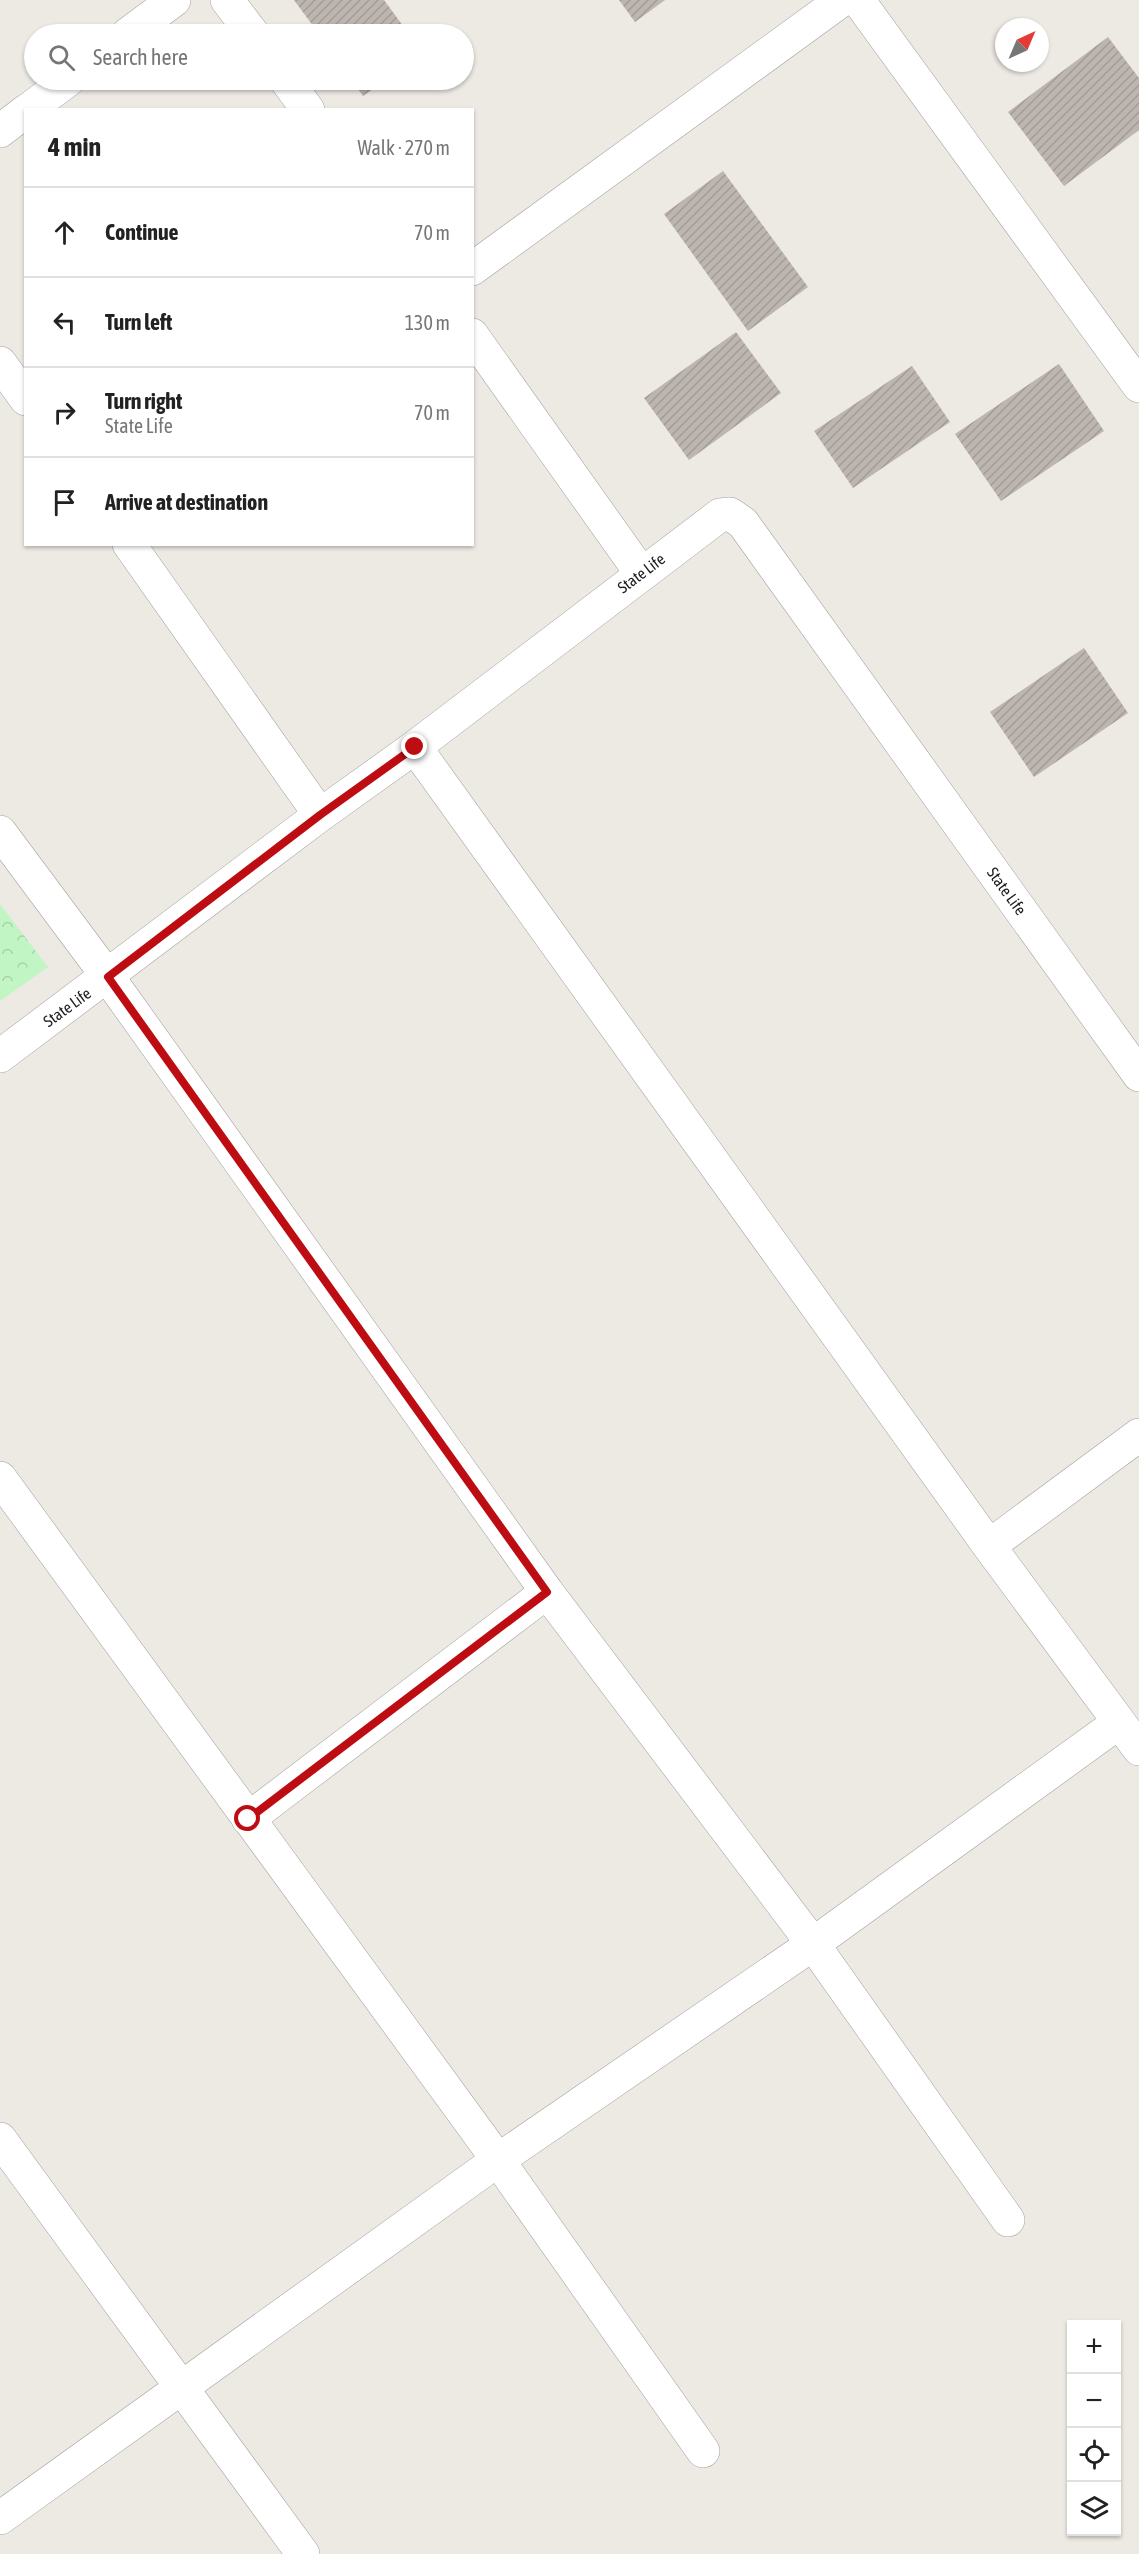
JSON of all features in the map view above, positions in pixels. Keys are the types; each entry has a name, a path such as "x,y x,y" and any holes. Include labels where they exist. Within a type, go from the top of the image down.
{"street":[{"path":"142,24 174,0"},
{"path":"227,0 245,24"},
{"path":"474,268 843,0"},
{"path":"858,0 1139,386"},
{"path":"30,108 54,90"},
{"path":"293,90 307,108"},
{"path":"0,130 24,112"},
{"path":"474,338 641,573"},
{"path":"0,363 24,396"},
{"name":"State Life","path":"0,1056 108,977 320,815 415,747 641,573 720,515 730,514 743,524 1139,1075"},
{"path":"130,546 320,815"},
{"path":"415,747 989,1546 1139,1749"},
{"path":"0,832 108,977 547,1592 813,1944 1008,2220"},
{"path":"989,1546 1139,1435"},
{"path":"0,1479 498,2160 703,2451"},
{"path":"248,1819 547,1592"},
{"path":"0,2518 498,2160 813,1944 1118,1723"},
{"path":"0,2139 303,2554"}],"green space":[{"path":"0,904 48,967 0,1001"}],"building":[{"path":"294,0 384,0 402,24 312,24"},
{"path":"619,0 665,0 635,22"},
{"path":"1108,37 1139,78 1139,130 1064,186 1008,112"},
{"path":"359,90 372,90 363,96"},
{"path":"723,171 808,287 748,331 664,214"},
{"path":"736,332 781,393 689,460 644,398"},
{"path":"1059,364 1104,431 1001,501 955,434"},
{"path":"912,366 950,422 853,488 814,431"},
{"path":"1084,648 1128,713 1034,777 990,712"}],"route":[{"path":"248,1819 547,1592 108,977 320,815 415,747"}]}
